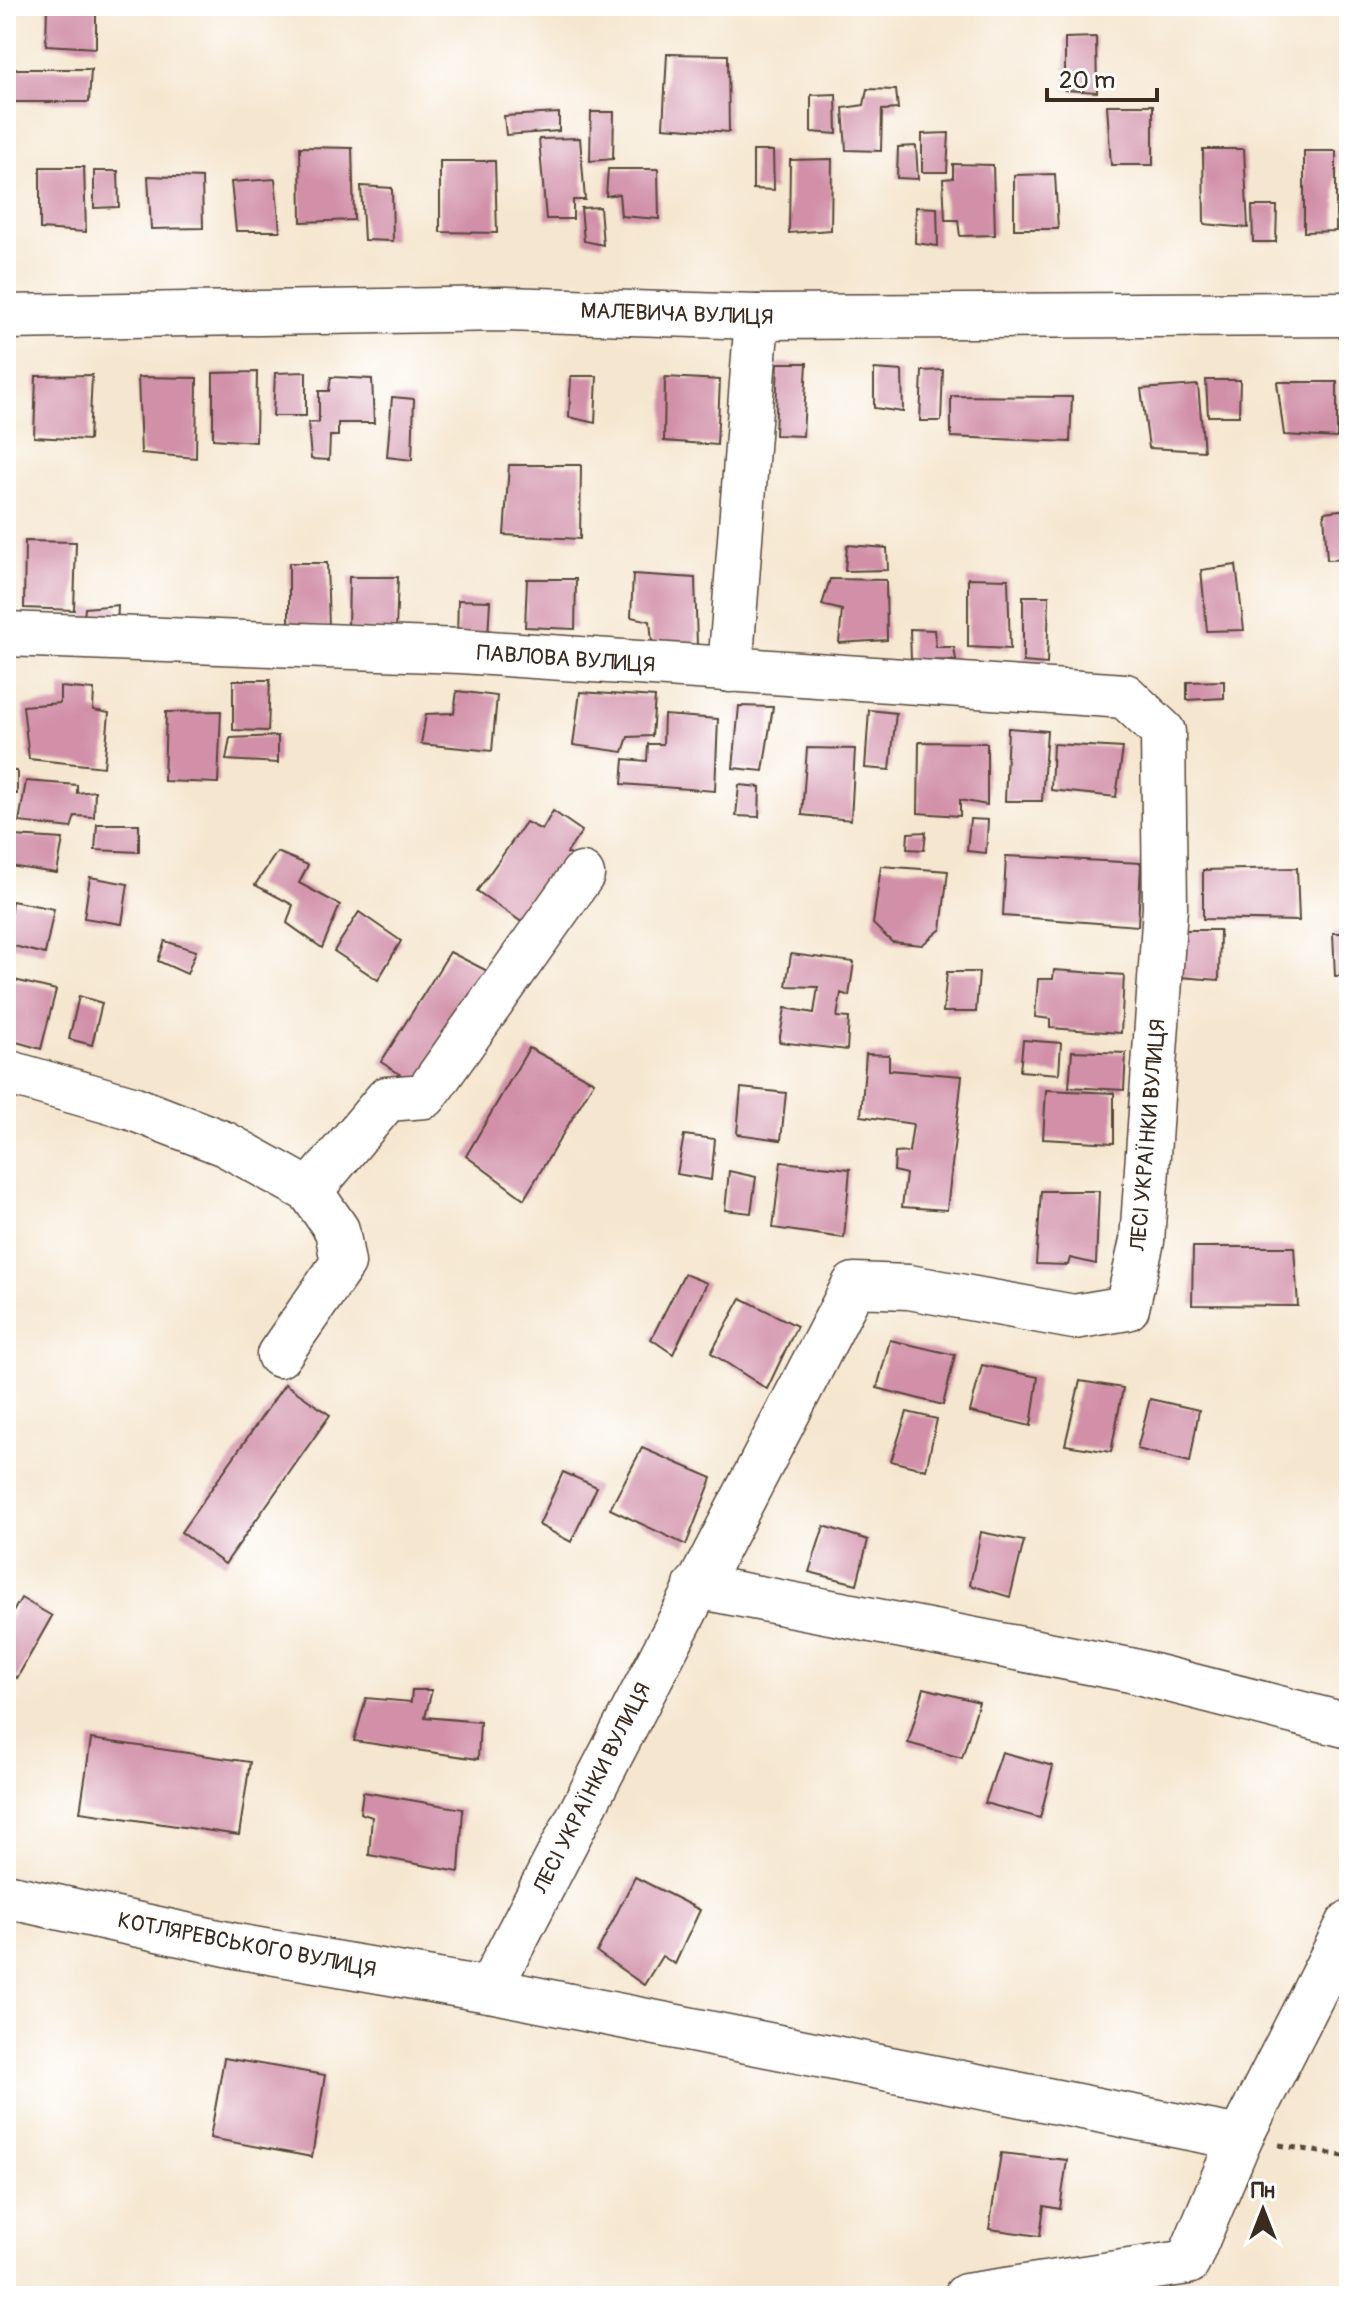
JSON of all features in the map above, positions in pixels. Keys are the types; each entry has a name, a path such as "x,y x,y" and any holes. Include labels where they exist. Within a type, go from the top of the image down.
{"street":[{"name":"МАЛЕВИЧА ВУЛИЦЯ","path":"6,317 506,309 757,317 1349,314"},
{"path":"730,670 757,317"},
{"name":"ПАВЛОВА ВУЛИЦЯ","path":"6,634 461,651 1125,696"},
{"name":"ЛЕСІ УКРАЇНКИ ВУЛИЦЯ","path":"489,1990 854,1285 909,1287 1074,1317 1127,1308 1142,1241 1165,908 1163,732 1125,696"},
{"path":"310,1191 387,1099 425,1096 582,875"},
{"path":"6,1072 132,1108 225,1144 310,1191 337,1230 343,1263 279,1355"},
{"path":"696,1586 1130,1670 1349,1726"},
{"name":"КОТЛЯРЕВСЬКОГО ВУЛИЦЯ","path":"6,1896 236,1946 489,1990 1240,2138"},
{"path":"966,2296 1193,2279 1240,2138 1349,1923"}],"path":[{"path":"1240,2138 1349,2157"}],"building":[{"path":"47,6 96,6 96,48 46,45"},
{"path":"1096,37 1097,92 1065,90 1065,38"},
{"path":"667,54 728,55 729,132 663,127"},
{"path":"13,69 91,69 89,102 12,102"},
{"path":"867,89 896,90 898,109 882,110 881,151 846,150 843,108 864,105"},
{"path":"836,94 837,134 811,132 811,95"},
{"path":"1107,105 1153,105 1153,165 1111,165"},
{"path":"591,112 614,112 613,159 590,161"},
{"path":"559,113 559,131 506,135 504,116"},
{"path":"949,133 947,172 922,172 922,134"},
{"path":"580,138 585,200 573,200 573,219 546,219 539,139"},
{"path":"916,146 918,179 897,178 898,147"},
{"path":"300,147 352,148 354,220 301,222"},
{"path":"1203,149 1244,149 1248,228 1204,224"},
{"path":"753,151 773,151 774,190 753,189"},
{"path":"1304,151 1336,151 1336,231 1304,232"},
{"path":"832,159 831,230 789,233 790,160"},
{"path":"440,161 495,161 497,233 440,232"},
{"path":"953,164 993,165 995,235 960,236 958,220 945,220 943,179 953,178"},
{"path":"40,167 84,167 86,232 40,229"},
{"path":"608,169 658,169 659,219 621,216 619,194 606,196"},
{"path":"94,171 118,171 119,207 94,208"},
{"path":"1055,174 1058,229 1014,229 1014,175"},
{"path":"148,176 202,178 203,228 151,229"},
{"path":"275,179 280,231 236,231 231,182"},
{"path":"361,186 392,188 393,241 364,240"},
{"path":"1252,206 1277,206 1276,242 1253,242"},
{"path":"600,207 603,245 584,241 581,208"},
{"path":"916,207 937,208 938,246 915,243"},
{"path":"778,363 807,363 803,436 775,435"},
{"path":"874,369 902,371 903,412 874,408"},
{"path":"943,370 941,421 920,421 922,371"},
{"path":"257,372 256,442 213,439 213,373"},
{"path":"306,372 306,416 273,416 275,373"},
{"path":"92,375 89,440 34,437 36,376"},
{"path":"571,376 597,376 595,423 569,417"},
{"path":"138,377 197,378 196,458 141,453"},
{"path":"331,377 372,379 374,423 338,423 338,436 330,436 329,460 311,459 308,423 319,422 319,391 329,391"},
{"path":"665,377 720,380 717,445 664,441"},
{"path":"1206,380 1240,380 1239,416 1208,416"},
{"path":"1277,382 1337,382 1337,438 1284,435"},
{"path":"1198,385 1204,451 1149,448 1141,389"},
{"path":"951,396 1072,397 1070,442 951,437"},
{"path":"392,397 414,399 412,460 387,457"},
{"path":"509,465 581,465 580,539 504,535"},
{"path":"1349,509 1349,559 1327,560 1324,512"},
{"path":"25,541 76,542 74,610 24,608"},
{"path":"847,545 887,548 888,570 845,571"},
{"path":"289,563 327,563 329,628 289,624"},
{"path":"1236,565 1244,630 1207,631 1201,570"},
{"path":"633,574 695,578 697,646 652,642 650,621 631,617"},
{"path":"349,577 398,577 396,631 348,630"},
{"path":"968,578 1008,579 1010,649 968,647"},
{"path":"527,579 576,579 575,629 525,627"},
{"path":"830,579 886,580 887,640 839,643 842,610 822,605"},
{"path":"1023,596 1049,596 1047,664 1023,662"},
{"path":"458,600 490,601 488,637 457,637"},
{"path":"118,605 117,628 83,628 85,608"},
{"path":"910,629 934,630 936,647 954,647 956,660 911,661"},
{"path":"233,680 270,680 268,731 233,730"},
{"path":"1224,681 1224,698 1187,700 1187,682"},
{"path":"60,687 94,690 93,710 109,713 104,767 29,759 23,706 60,703"},
{"path":"457,691 497,696 492,751 421,744 426,714 454,713"},
{"path":"580,692 655,697 652,736 628,737 623,752 573,745"},
{"path":"739,706 773,707 763,771 733,768"},
{"path":"869,710 896,713 890,770 865,768"},
{"path":"221,711 218,783 164,781 166,712"},
{"path":"664,715 718,719 715,791 622,784 624,759 647,761 648,744 663,744"},
{"path":"1008,728 1047,731 1042,801 1005,801"},
{"path":"278,736 278,763 226,760 230,738"},
{"path":"919,742 987,743 987,805 960,800 960,816 918,813"},
{"path":"1053,744 1123,748 1116,797 1051,790"},
{"path":"807,748 855,749 851,820 802,815"},
{"path":"6,771 17,771 17,794 6,794"},
{"path":"26,781 77,785 77,793 95,791 94,817 75,816 71,828 19,822"},
{"path":"739,785 760,787 759,817 736,816"},
{"path":"553,811 582,831 567,853 580,859 533,930 477,891 526,822 542,830"},
{"path":"970,819 988,820 986,853 967,851"},
{"path":"97,824 139,824 139,852 95,850"},
{"path":"926,832 924,850 907,849 908,833"},
{"path":"14,836 63,839 57,873 9,866"},
{"path":"277,852 308,865 299,883 340,905 322,948 287,923 293,905 255,885"},
{"path":"1006,856 1141,863 1138,926 1003,916"},
{"path":"881,866 948,871 941,929 922,945 892,942 873,924"},
{"path":"1297,868 1299,921 1203,919 1203,870"},
{"path":"90,877 128,884 122,924 84,918"},
{"path":"12,901 54,909 45,954 6,944"},
{"path":"359,912 401,941 378,980 334,951"},
{"path":"1179,930 1220,930 1219,980 1179,977"},
{"path":"1333,933 1349,933 1349,975 1335,976"},
{"path":"165,941 196,951 187,974 158,961"},
{"path":"450,952 499,977 423,1089 381,1062"},
{"path":"791,954 854,962 849,996 841,993 837,1017 849,1018 847,1050 779,1042 785,1008 814,1013 818,987 786,986"},
{"path":"1054,970 1124,975 1121,1033 1050,1028 1050,1019 1035,1017 1038,979 1053,979"},
{"path":"947,972 979,972 976,1012 943,1012"},
{"path":"6,978 56,990 41,1049 6,1039"},
{"path":"79,996 102,1003 92,1045 69,1039"},
{"path":"1023,1040 1061,1043 1059,1074 1020,1071"},
{"path":"529,1048 594,1082 524,1199 466,1156"},
{"path":"1072,1051 1126,1053 1124,1090 1069,1087"},
{"path":"866,1054 889,1055 889,1070 962,1076 947,1210 902,1207 906,1174 894,1171 895,1153 909,1152 913,1124 861,1116"},
{"path":"741,1088 786,1093 781,1140 737,1134"},
{"path":"1046,1090 1114,1093 1114,1143 1043,1139"},
{"path":"684,1135 715,1139 711,1180 677,1174"},
{"path":"781,1162 850,1169 844,1238 773,1228"},
{"path":"729,1171 756,1177 751,1213 725,1210"},
{"path":"1041,1191 1099,1191 1096,1264 1070,1258 1068,1265 1036,1264"},
{"path":"1193,1247 1294,1247 1298,1306 1192,1305"},
{"path":"684,1274 707,1283 673,1354 651,1339"},
{"path":"741,1298 797,1326 767,1389 711,1353"},
{"path":"890,1340 955,1355 943,1405 877,1388"},
{"path":"982,1365 1038,1377 1031,1426 970,1412"},
{"path":"1080,1381 1123,1388 1111,1452 1065,1445"},
{"path":"285,1384 330,1415 225,1564 181,1532"},
{"path":"1150,1399 1199,1410 1190,1462 1137,1449"},
{"path":"907,1412 937,1419 926,1470 891,1461"},
{"path":"642,1448 712,1478 686,1545 610,1509"},
{"path":"563,1472 597,1487 571,1542 539,1525"},
{"path":"824,1526 868,1540 857,1584 809,1572"},
{"path":"981,1532 1024,1541 1010,1597 970,1585"},
{"path":"21,1598 52,1616 17,1678 6,1671 6,1624"},
{"path":"924,1688 979,1702 962,1758 908,1743"},
{"path":"412,1690 432,1690 425,1717 480,1722 478,1759 354,1741 366,1698 411,1702"},
{"path":"91,1739 250,1762 239,1835 80,1812"},
{"path":"1002,1752 1053,1766 1040,1818 985,1803"},
{"path":"363,1792 463,1809 459,1872 369,1855 372,1817 360,1813"},
{"path":"635,1877 700,1910 675,1964 662,1956 644,1985 597,1952"},
{"path":"224,2058 325,2075 312,2157 210,2138"},
{"path":"1001,2153 1067,2160 1060,2209 1044,2206 1040,2236 989,2229"}]}
